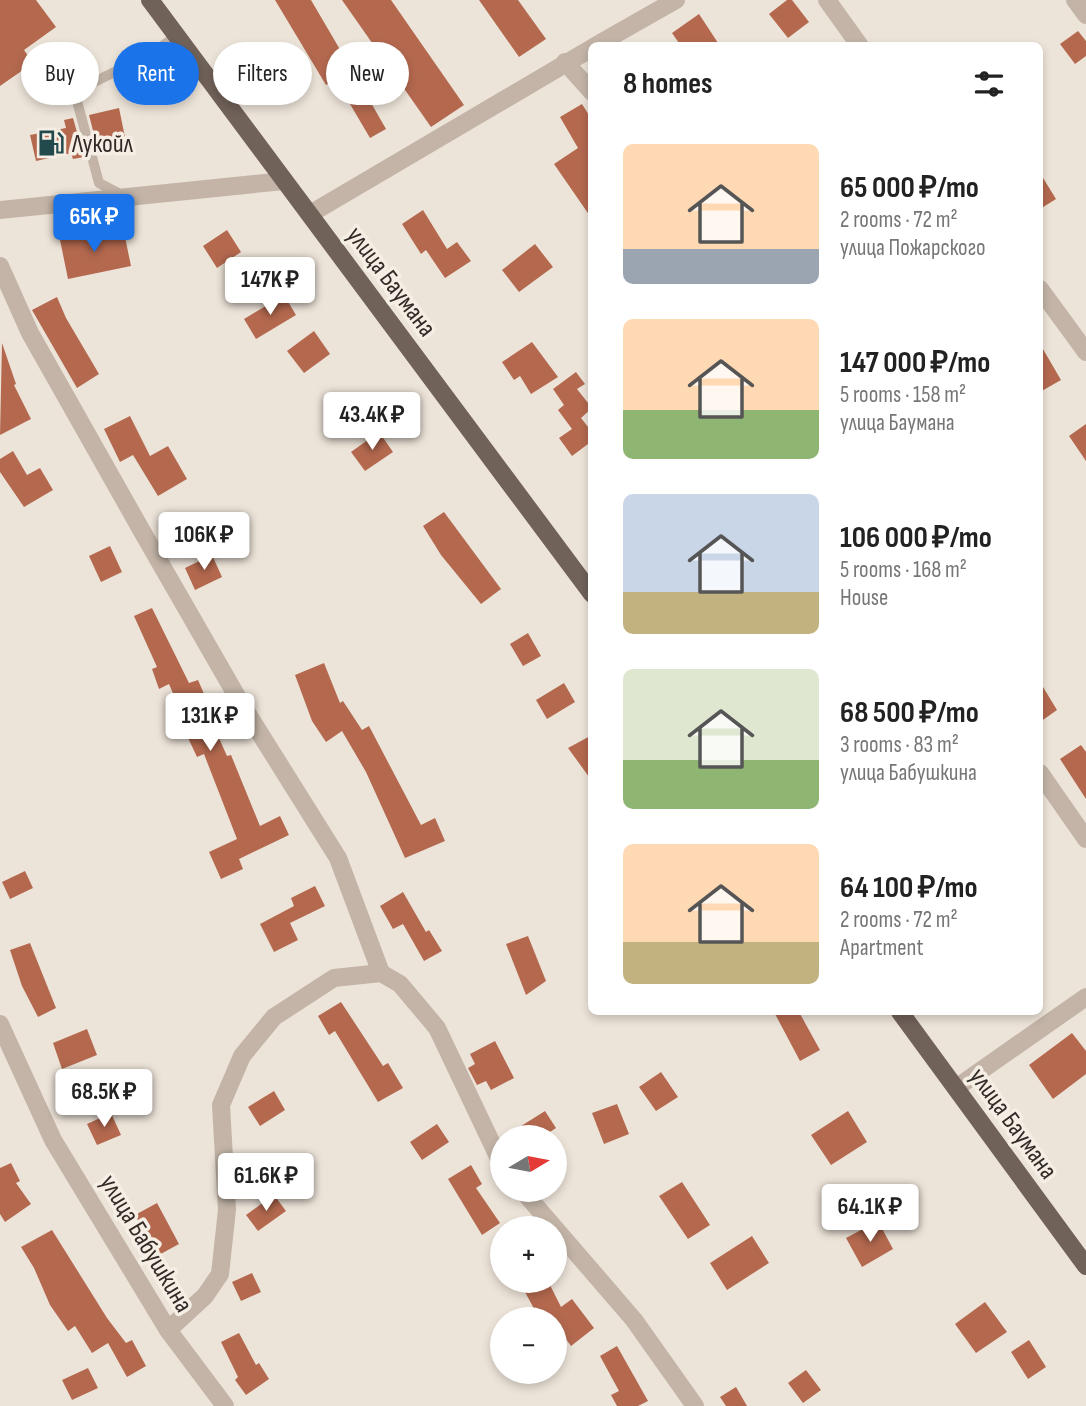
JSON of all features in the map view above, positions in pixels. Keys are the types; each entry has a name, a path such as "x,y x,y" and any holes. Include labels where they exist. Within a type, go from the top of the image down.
{"main road":[{"name":"улица Баумана","path":"150,0 588,589"},
{"name":"улица Баумана","path":"902,1015 1086,1266"}],"street":[{"path":"602,42 676,0"},
{"path":"827,0 857,42"},
{"path":"1075,0 1086,15"},
{"path":"310,214 588,50"},
{"path":"565,62 588,88"},
{"path":"0,210 284,181"},
{"path":"0,266 30,333 239,700 338,858 381,972 400,984 436,1028 490,1140"},
{"path":"1043,293 1086,352"},
{"path":"1043,777 1086,839"},
{"path":"168,1330 205,1296 220,1274 227,1209 221,1105 242,1056 274,1017 334,978 381,972"},
{"path":"956,1088 1086,997"},
{"name":"улица Бабушкина","path":"0,1024 53,1140 168,1330 225,1406"},
{"path":"532,1202 635,1320 695,1406"}],"lane":[{"path":"128,198 99,184 77,101 82,88 152,54 176,36"}],"building":[{"path":"0,0 36,0 56,27 35,42 21,42 21,71 0,86"},
{"path":"275,0 311,0 336,42 326,42 326,85 312,62 312,42 300,42"},
{"path":"342,0 391,0 464,105 431,127 409,96 409,42 371,42"},
{"path":"479,0 518,0 546,39 519,57"},
{"path":"787,0 792,0 809,22 788,38 769,14"},
{"path":"699,14 717,42 678,42 672,33"},
{"path":"1078,31 1086,41 1086,56 1075,64 1060,44"},
{"path":"582,104 588,114 588,213 554,164 578,148 560,117"},
{"path":"351,105 372,105 386,129 370,138"},
{"path":"119,108 127,147 99,154 89,115"},
{"path":"73,118 84,157 73,159 71,153 36,161 30,135 66,128 64,120"},
{"path":"1043,178 1056,199 1043,207"},
{"path":"423,210 447,249 457,242 471,261 445,278 426,250 421,254 402,224"},
{"path":"113,230 114,239 125,237 131,266 68,279 60,240"},
{"path":"227,230 241,252 217,268 203,246"},
{"path":"535,244 553,267 519,292 502,270"},
{"path":"284,295 296,315 256,339 244,319"},
{"path":"57,297 66,318 99,374 77,388 32,310"},
{"path":"314,331 330,354 304,373 287,351"},
{"path":"532,342 558,377 531,394 520,376 514,380 502,362"},
{"path":"2,343 16,384 14,385 31,419 0,435"},
{"path":"1043,349 1061,380 1043,390"},
{"path":"576,372 585,384 577,389 588,403 588,412 581,418 588,427 588,444 572,456 559,438 572,429 558,410 564,405 553,389"},
{"path":"130,416 150,456 168,446 187,479 158,496 133,455 120,462 104,429"},
{"path":"1086,424 1086,461 1069,436"},
{"path":"379,432 393,452 365,471 351,452"},
{"path":"13,451 27,475 40,468 53,490 24,507 0,472 0,459"},
{"path":"444,512 501,589 481,604 441,555 423,526"},
{"path":"110,546 122,572 101,582 89,556"},
{"path":"212,555 222,577 195,590 185,568"},
{"path":"152,608 189,683 198,680 208,703 204,705 227,756 231,755 260,826 280,816 289,835 239,859 243,869 221,879 209,852 237,839 204,754 197,757 183,727 187,726 169,684 159,689 152,669 157,667 134,616"},
{"path":"528,633 541,656 523,666 510,644"},
{"path":"324,663 340,703 343,701 362,730 369,726 421,825 435,818 445,841 405,858 366,772 342,731 326,742 312,721 295,675"},
{"path":"564,683 575,702 547,719 536,700"},
{"path":"1043,687 1057,710 1043,720"},
{"path":"588,737 588,776 568,748"},
{"path":"1081,745 1086,752 1086,799 1060,759"},
{"path":"25,871 33,888 10,899 2,882"},
{"path":"315,886 325,906 290,923 298,940 274,952 260,924 294,906 291,898"},
{"path":"403,892 426,932 429,930 442,951 424,961 403,924 393,929 380,906"},
{"path":"528,936 546,981 526,995 506,944"},
{"path":"30,943 56,1008 38,1017 22,986 10,950"},
{"path":"341,1002 383,1066 388,1063 403,1088 378,1102 335,1031 329,1035 318,1016"},
{"path":"776,1015 801,1015 820,1050 800,1061"},
{"path":"87,1029 97,1055 62,1069 53,1043"},
{"path":"1072,1033 1086,1051 1086,1074 1053,1099 1029,1065"},
{"path":"495,1041 514,1078 491,1090 486,1081 477,1085 468,1068 475,1064 470,1054"},
{"path":"661,1072 678,1097 656,1111 639,1087"},
{"path":"274,1091 285,1110 260,1126 248,1107"},
{"path":"617,1104 629,1134 604,1144 592,1113"},
{"path":"545,1111 554,1125 523,1125"},
{"path":"848,1111 867,1142 831,1165 811,1135"},
{"path":"111,1113 121,1135 97,1145 87,1124"},
{"path":"437,1124 449,1142 422,1160 410,1142"},
{"path":"11,1163 20,1181 16,1183 31,1204 5,1222 0,1214 0,1168"},
{"path":"471,1165 482,1184 476,1188 495,1216 490,1216 490,1230 482,1235 448,1179"},
{"path":"682,1182 710,1225 688,1239 659,1196"},
{"path":"274,1195 286,1211 258,1231 246,1215"},
{"path":"157,1203 179,1244 157,1256 135,1215"},
{"path":"878,1221 893,1249 862,1267 846,1238"},
{"path":"52,1230 107,1318 126,1343 132,1340 146,1366 127,1377 108,1343 92,1353 75,1326 68,1331 50,1305 34,1268 21,1247"},
{"path":"752,1236 769,1263 727,1290 710,1263"},
{"path":"252,1273 261,1292 241,1301 232,1282"},
{"path":"526,1293 554,1293 561,1307 533,1307"},
{"path":"572,1299 594,1328 571,1346 567,1340 567,1307 561,1307"},
{"path":"985,1302 1007,1332 976,1353 955,1324"},
{"path":"239,1333 256,1365 259,1363 269,1379 246,1395 235,1380 238,1377 221,1342"},
{"path":"1029,1340 1046,1367 1028,1379 1011,1352"},
{"path":"617,1346 648,1401 638,1406 617,1406 611,1395 619,1391 600,1356"},
{"path":"88,1368 98,1388 72,1400 62,1380"},
{"path":"806,1370 821,1390 803,1403 788,1383"},
{"path":"736,1387 747,1406 726,1406 720,1397"}],"place":[{"name":"Лукойл","path":"51,143"}]}
